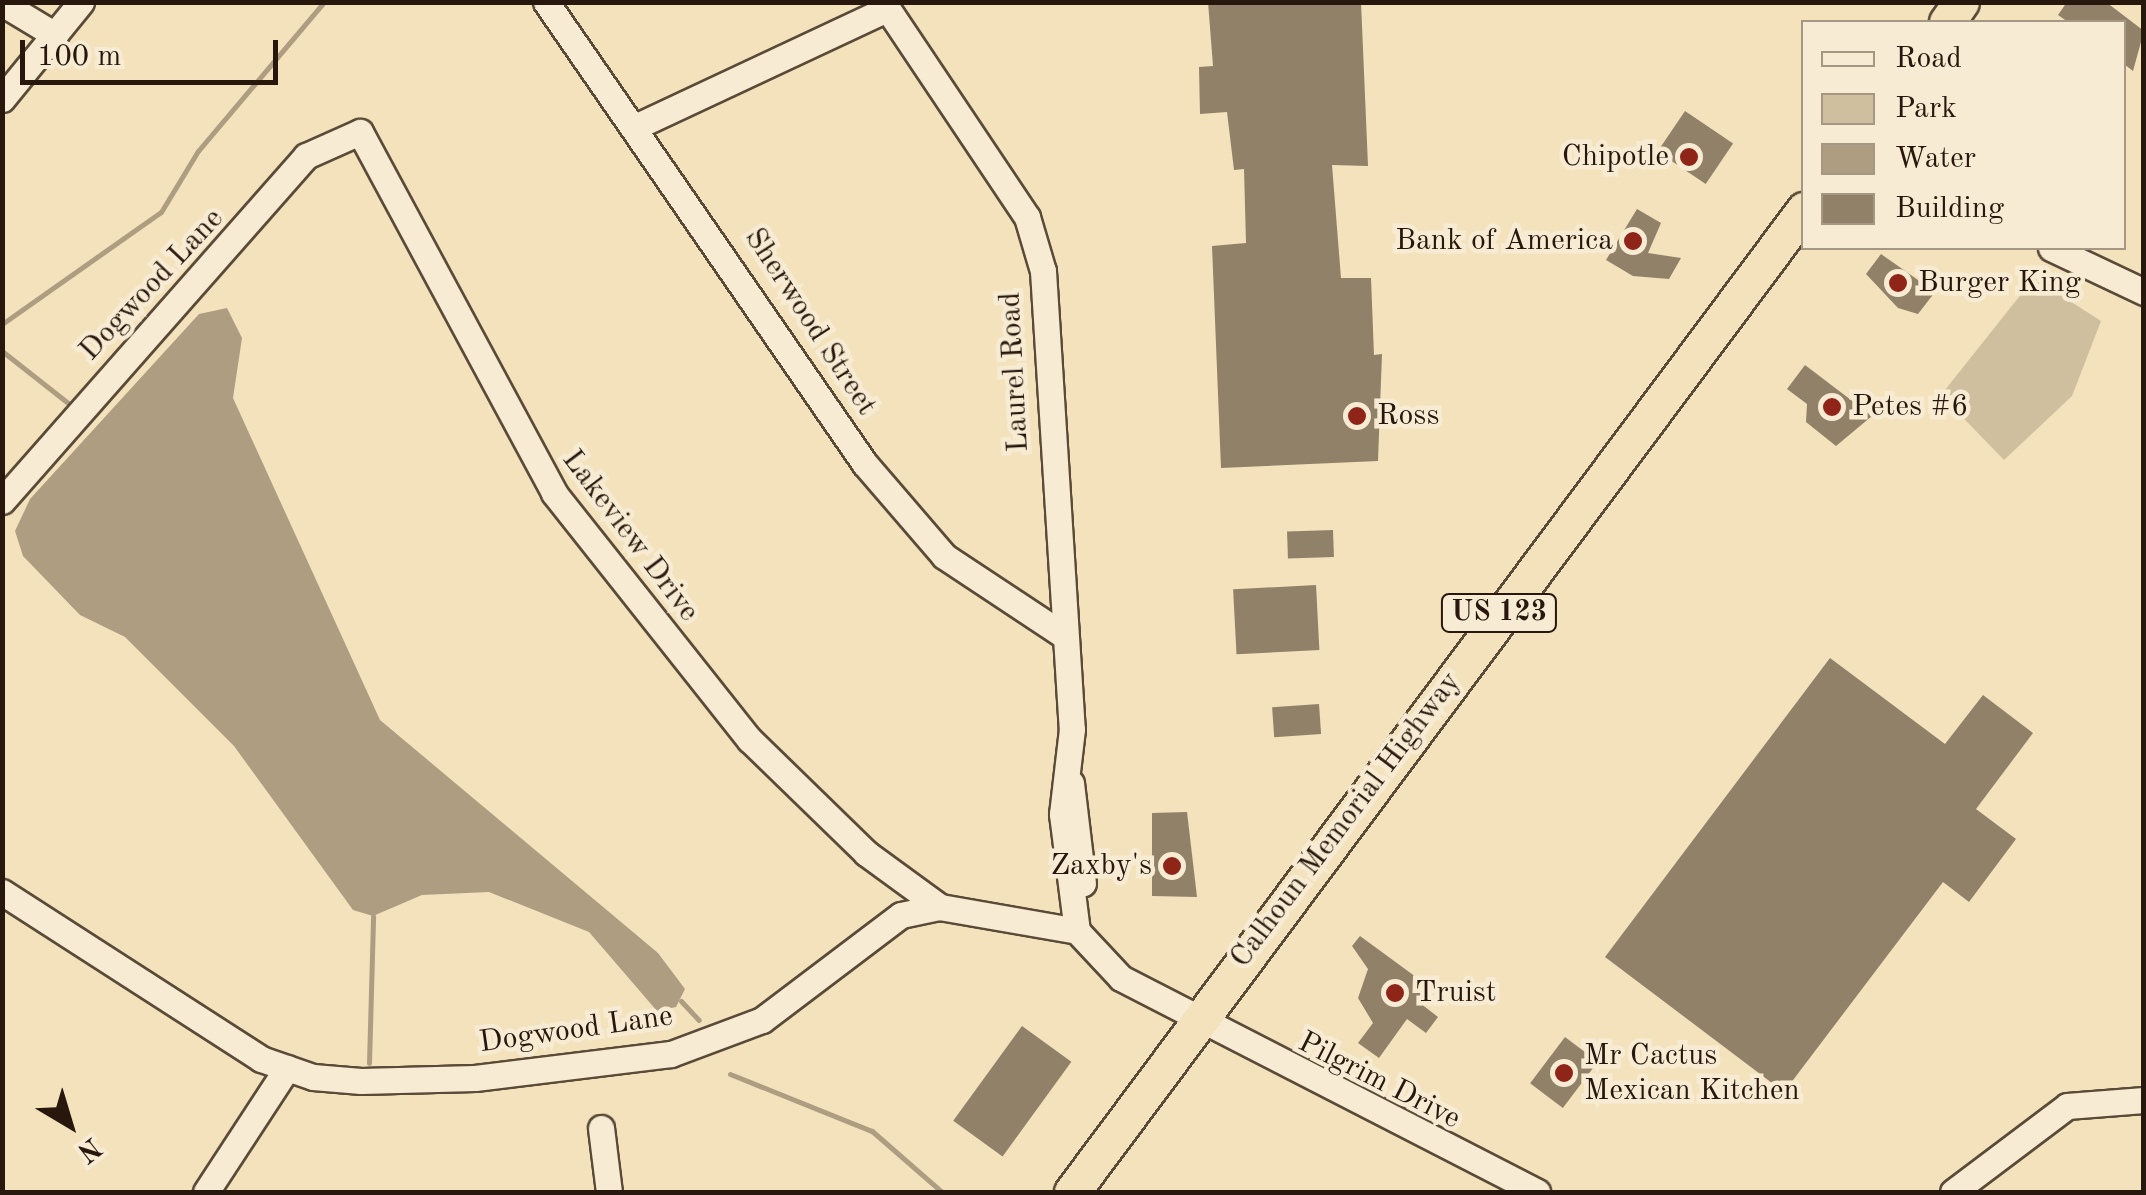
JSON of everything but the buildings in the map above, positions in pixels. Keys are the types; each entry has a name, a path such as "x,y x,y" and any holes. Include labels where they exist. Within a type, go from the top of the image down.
{"highway":[{"name":"Calhoun Memorial Highway","path":"1072,1192 1801,214"}],"street":[{"path":"2,98 81,2"},
{"name":"Sherwood Street","path":"546,2 909,518 977,583 1062,634"},
{"path":"2,3 55,35"},
{"path":"635,127 885,6"},
{"name":"Laurel Road","path":"885,6 1027,217 1042,271 1072,783 1086,914 1077,931"},
{"name":"Dogwood Lane","path":"2,501 306,156 360,132"},
{"name":"Lakeview Drive","path":"360,132 554,492 750,740 866,853 940,907"},
{"path":"2055,250 2144,292"},
{"name":"Dogwood Lane","path":"2,892 137,986 286,1068 361,1081 475,1078 671,1054 762,1020 900,916 940,907 1077,931"},
{"path":"1077,931 1121,978 1198,1018"},
{"name":"Pilgrim Drive","path":"1198,1018 1537,1192"},
{"path":"206,1192 286,1068"},
{"path":"1954,1192 2067,1106 2144,1100"},
{"path":"601,1128 609,1192"}],"green space":[{"path":"2034,278 2101,321 2072,396 2004,460 1941,395"}],"water":[{"path":"227,308 242,338 233,398 380,720 658,953 685,989 676,1007 657,1011 589,932 489,892 422,895 373,916 353,910 234,746 125,637 80,615 23,556 15,531 30,499 199,314"}],"waterway":[{"path":"2,324 161,212 198,151 324,2"},
{"path":"2,351 68,403"},
{"path":"369,1063 373,916"},
{"path":"681,1001 699,1020"},
{"path":"730,1074 872,1131 942,1192"}],"place":[{"name":"Chipotle","path":"1689,157"},
{"name":"Bank of America","path":"1633,241"},
{"name":"Burger King","path":"1898,283"},
{"name":"Petes #6","path":"1832,407"},
{"name":"Ross","path":"1357,416"},
{"name":"Zaxby's","path":"1172,866"},
{"name":"Truist","path":"1395,993"},
{"name":"Mr Cactus Mexican Kitchen","path":"1564,1073"}]}
